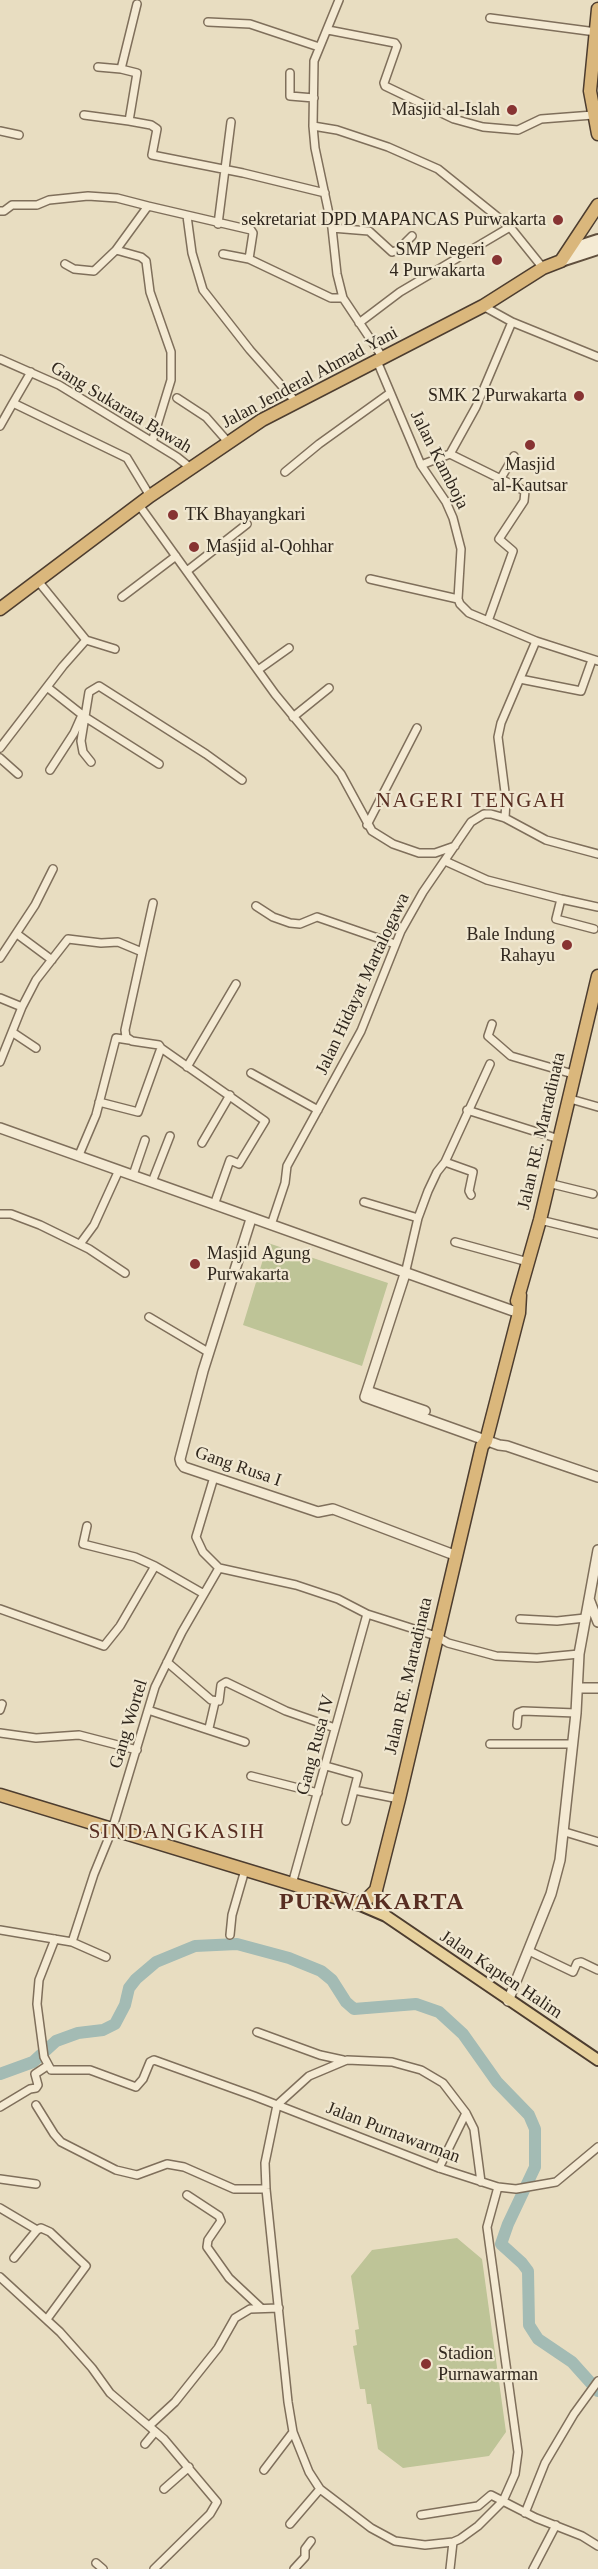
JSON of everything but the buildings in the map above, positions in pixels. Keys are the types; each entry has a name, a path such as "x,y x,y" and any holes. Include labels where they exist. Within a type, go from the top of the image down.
{"highway":[{"path":"598,9 593,115 598,134"},
{"path":"561,261 598,205"},
{"name":"Jalan Jenderal Ahmad Yani","path":"0,609 93,537 142,509 150,496 228,442 296,402 483,306 543,268 561,261"},
{"name":"Jalan RE. Martadinata","path":"376,1890 483,1439 540,1220 567,1098 598,976"},
{"path":"0,1795 358,1904 376,1890"}],"main road":[{"path":"570,249 598,240"},
{"name":"Jalan Jenderal Ahmad Yani","path":"561,261 598,249"},
{"path":"376,1890 378,1904 386,1916"},
{"name":"Jalan Kapten Halim","path":"358,1904 386,1916 598,2060"}],"street":[{"path":"223,254 249,259 331,298 343,298 313,126 314,61 339,0"},
{"path":"121,69 137,4"},
{"path":"490,18 596,32"},
{"path":"208,22 250,24 319,47"},
{"path":"328,30 395,43 397,46 384,83 385,86 454,119 483,127 518,130 541,119 593,115"},
{"path":"98,67 136,73 129,121"},
{"path":"290,73 290,96 314,98"},
{"path":"84,115 129,121 156,128 153,156 325,193"},
{"path":"218,224 231,122"},
{"path":"313,126 337,130 422,160 445,174 510,227 543,268"},
{"path":"0,131 19,135"},
{"path":"0,211 4,211 12,204 37,205 49,200 88,196 117,198 252,231 249,259"},
{"path":"65,264 74,269 91,272 116,250 148,206"},
{"path":"187,216 192,253 207,296 296,402"},
{"path":"359,322 400,292 510,227"},
{"path":"332,228 369,231 392,252 398,250 412,236"},
{"path":"116,250 141,257 146,261 150,292 171,352 171,380 152,441"},
{"name":"Jalan Kamboja","path":"343,298 380,360 390,393 421,465 446,502 458,535 461,558 458,599"},
{"path":"483,306 512,322 598,357"},
{"path":"421,465 450,454 472,415 512,322"},
{"name":"Gang Sukarata Bawah","path":"0,359 76,394 192,469"},
{"path":"0,426 31,372"},
{"path":"285,472 319,444 390,393"},
{"path":"177,398 206,417 228,442"},
{"path":"13,403 127,458 150,496"},
{"path":"450,454 523,489 526,498 499,539 513,551 488,621"},
{"path":"501,478 514,456"},
{"path":"142,509 293,717 341,774 375,835 419,854 435,853 455,846"},
{"path":"187,571 247,524"},
{"path":"122,597 176,556"},
{"path":"370,579 458,599 470,612 488,621 536,641 595,661 581,691 520,679"},
{"path":"38,581 86,640 115,648"},
{"path":"0,748 86,640"},
{"path":"505,818 506,800 498,737 501,723 536,641"},
{"path":"258,670 289,648"},
{"path":"91,762 81,747 83,716 89,692 99,686 207,754 242,780"},
{"path":"47,687 83,716 159,764"},
{"path":"293,717 329,688"},
{"path":"50,770 83,716"},
{"path":"368,825 417,728"},
{"path":"0,758 18,774"},
{"name":"Jalan Hidayat Martalogawa","path":"271,1225 285,1183 287,1166 362,1031 375,1002 395,944 423,892 471,822 479,816 488,814 505,818 541,838 598,854"},
{"path":"444,861 487,880 598,907"},
{"path":"0,958 46,886 52,868"},
{"path":"561,899 556,919 594,929"},
{"path":"129,1040 125,1030 153,903"},
{"path":"256,906 273,917 290,923 300,924 316,917 395,944"},
{"path":"16,934 52,960"},
{"path":"0,1062 22,1007 36,980 68,939 102,943 118,942 142,952"},
{"path":"187,1067 236,984"},
{"path":"0,998 22,1007"},
{"path":"492,1024 488,1036 511,1056 573,1074"},
{"path":"12,1032 36,1048"},
{"path":"79,1155 99,1102 116,1038 154,1043 265,1121 239,1164 230,1160 214,1205"},
{"path":"99,1102 138,1112 161,1048"},
{"path":"490,1064 445,1162 437,1172 418,1218 405,1274 366,1394 483,1439 598,1477"},
{"path":"251,1073 318,1110"},
{"path":"202,1143 230,1095"},
{"path":"567,1098 598,1107"},
{"path":"467,1110 559,1139"},
{"path":"0,1128 516,1312"},
{"path":"152,1182 170,1136"},
{"path":"133,1175 145,1140"},
{"path":"445,1162 473,1172 469,1191 471,1194"},
{"path":"80,1244 94,1225 119,1170"},
{"path":"549,1183 593,1194"},
{"path":"364,1202 418,1218"},
{"path":"0,1214 11,1214 80,1244 125,1273"},
{"name":"Gang Rusa I","path":"251,1219 208,1352 180,1459 184,1467 318,1512 333,1509 457,1556"},
{"path":"540,1220 598,1234"},
{"path":"455,1242 528,1262"},
{"path":"148,1317 208,1352"},
{"path":"214,1476 196,1537 203,1552 219,1568 296,1585 338,1599 367,1614 436,1636 448,1643 496,1656 537,1658 579,1654"},
{"path":"87,1526 83,1544 135,1557 204,1594"},
{"path":"508,2001 551,1894 565,1832 579,1654 598,1551"},
{"path":"0,1609 104,1646 120,1626 155,1566"},
{"name":"Gang Wortel","path":"72,1942 94,1874 112,1830 154,1687 219,1568"},
{"path":"588,1597 598,1622"},
{"name":"Gang Rusa IV","path":"292,1884 367,1614"},
{"path":"520,1618 557,1621 585,1618"},
{"path":"167,1662 215,1702"},
{"path":"215,1702 221,1699 221,1685 226,1682 278,1707 335,1728"},
{"path":"578,1688 598,1689"},
{"path":"209,1728 215,1702"},
{"path":"148,1710 209,1728 245,1742"},
{"path":"517,1725 518,1713 523,1711 576,1713"},
{"path":"0,1733 36,1738 79,1735 137,1750"},
{"path":"489,1744 573,1744"},
{"path":"326,1766 358,1775 346,1821"},
{"path":"251,1776 318,1793"},
{"path":"354,1790 399,1799"},
{"path":"565,1832 598,1842"},
{"path":"230,1935 232,1915 245,1870"},
{"path":"0,1930 72,1942 106,1957"},
{"path":"0,2107 30,2089 36,2088 38,2085 35,2074 47,2066 37,2004 39,1980 55,1939"},
{"path":"529,1951 573,1972 577,1963 581,1962 598,1970"},
{"path":"257,2032 320,2055 347,2060 392,2062 421,2070 442,2083 466,2113 474,2129 481,2182"},
{"name":"Jalan Purnawarman","path":"47,2066 55,2072 90,2070 136,2087 143,2079 150,2062 154,2060 439,2168 498,2187 516,2189 556,2182 598,2147"},
{"path":"347,2060 309,2076 277,2105 265,2163 266,2189 293,2432 309,2472 320,2489 371,2528 395,2541 425,2545 453,2542 478,2526 503,2501 515,2474 518,2452 488,2245 487,2227 498,2187"},
{"path":"36,2106 61,2142 116,2170 137,2175 167,2164 184,2167 234,2189 266,2189"},
{"path":"439,2168 466,2113"},
{"path":"0,2179 36,2184"},
{"path":"187,2195 219,2216 221,2221 208,2240 207,2247 229,2278 260,2307"},
{"path":"0,2208 37,2230"},
{"path":"14,2258 41,2228 50,2232 87,2267 46,2319"},
{"path":"0,2277 46,2319 92,2368 110,2393 156,2432 215,2498 217,2506 154,2569"},
{"path":"149,2426 175,2402 218,2348 235,2318 246,2310 260,2307 279,2308"},
{"path":"525,2513 545,2463 598,2381"},
{"path":"145,2444 156,2432"},
{"path":"264,2470 293,2432"},
{"path":"164,2489 189,2467"},
{"path":"290,2524 320,2489"},
{"path":"421,2515 478,2506 491,2495 525,2513 582,2536 598,2546"},
{"path":"533,2569 556,2525"},
{"path":"294,2569 305,2557 305,2549 311,2541"},
{"path":"450,2569 453,2542"},
{"path":"96,2563 103,2569"}],"green space":[{"path":"268,1243 388,1283 362,1366 243,1325"},
{"name":"Stadion Purnawarman","path":"457,2238 482,2259 506,2432 489,2456 403,2468 378,2449 371,2404 367,2404 365,2389 360,2389 353,2346 357,2345 355,2330 359,2329 351,2276 372,2250"}],"waterway":[{"path":"0,2074 33,2062 56,2041 78,2033 103,2030 115,2024 125,2005 129,1988 136,1979 156,1962 195,1946 237,1944 289,1958 321,1971 332,1980 346,2002 354,2009 416,2004 439,2012 463,2034 497,2082 529,2115 535,2129 535,2167 501,2244 528,2271 529,2325 538,2339 572,2362 598,2391"}],"place":[{"name":"Masjid al-Islah","path":"512,110"},
{"name":"sekretariat DPD MAPANCAS Purwakarta","path":"558,220"},
{"name":"SMP Negeri 4 Purwakarta","path":"497,260"},
{"name":"SMK 2 Purwakarta","path":"579,396"},
{"name":"Masjid al-Kautsar","path":"530,445"},
{"name":"TK Bhayangkari","path":"173,515"},
{"name":"Masjid al-Qohhar","path":"194,547"},
{"name":"Bale Indung Rahayu","path":"567,945"},
{"name":"Masjid Agung Purwakarta","path":"195,1264"},
{"name":"Stadion Purnawarman","path":"426,2364"}],"district":[{"name":"NAGERI TENGAH","path":"471,801"},
{"name":"SINDANGKASIH","path":"177,1832"},
{"name":"PURWAKARTA","path":"372,1903"}]}
